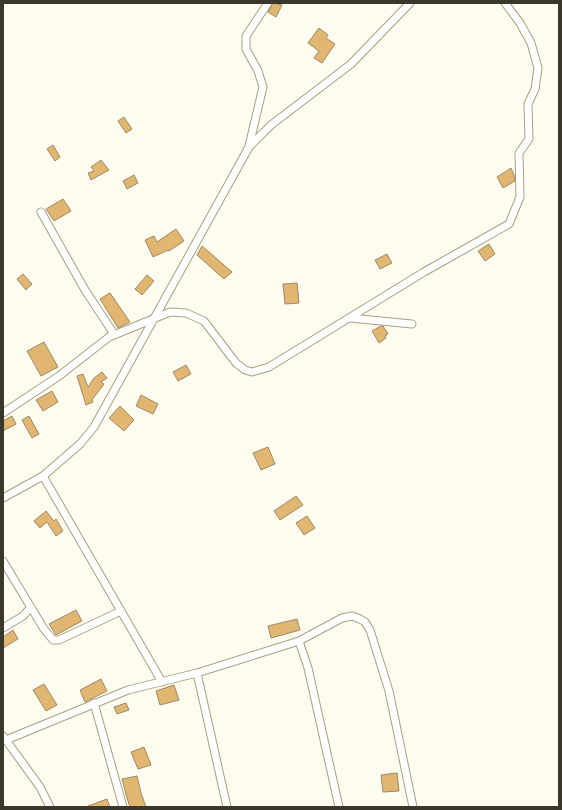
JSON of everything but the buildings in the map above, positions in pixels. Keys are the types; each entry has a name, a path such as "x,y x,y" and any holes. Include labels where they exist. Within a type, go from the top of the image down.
{"street":[{"path":"3,498 43,476 80,444 94,427 249,147 263,87 258,71 246,49 246,36 268,3"},
{"path":"249,147 271,125 351,64 410,3"},
{"path":"3,413 59,376 114,334 170,312 186,313 204,321 236,363 245,370 252,372 269,367 509,224 520,197 519,153 529,139 528,104 535,89 538,68 531,43 520,23 505,3"},
{"path":"41,212 85,290 114,334"},
{"path":"350,318 412,324"},
{"path":"43,476 162,682"},
{"path":"3,561 49,637 59,640 121,611"},
{"path":"3,628 22,616 31,607"},
{"path":"50,807 40,787 5,738 128,690 197,673 299,641 342,618 352,616 365,622 370,630 389,691 413,807"},
{"path":"299,641 308,668 339,807"},
{"path":"197,673 227,807"},
{"path":"94,703 123,807"}]}
